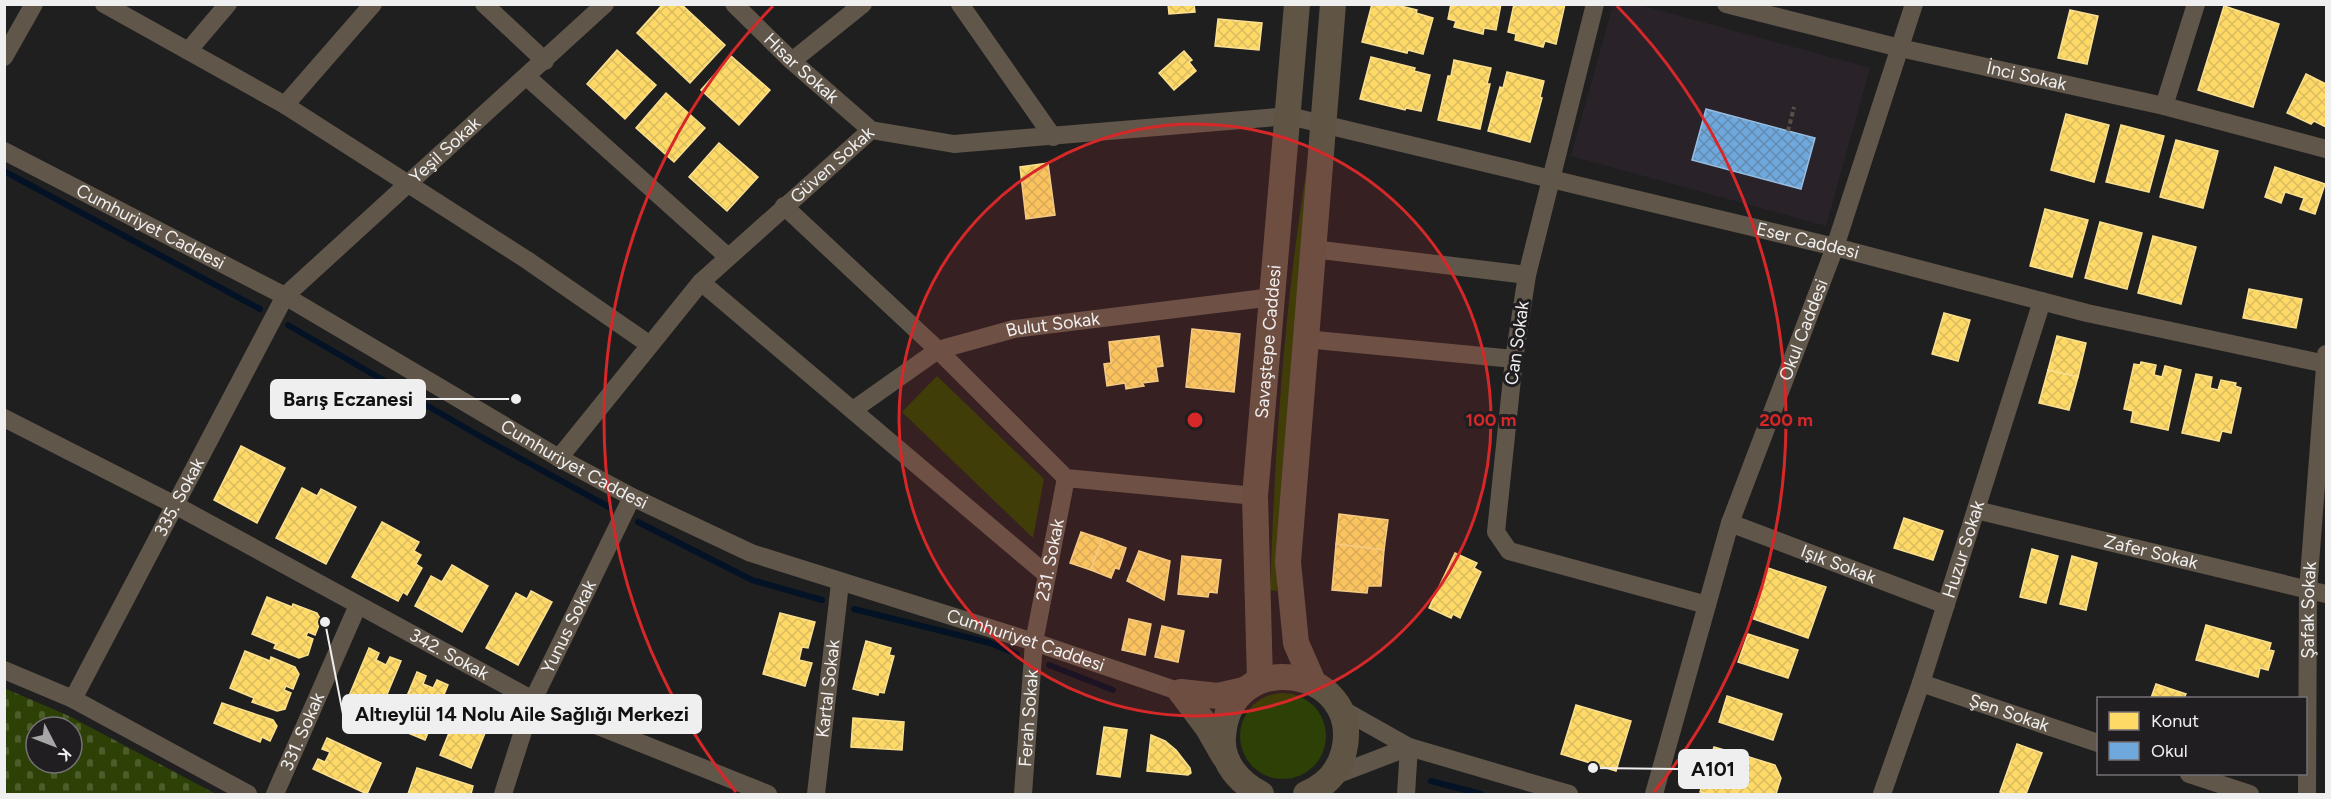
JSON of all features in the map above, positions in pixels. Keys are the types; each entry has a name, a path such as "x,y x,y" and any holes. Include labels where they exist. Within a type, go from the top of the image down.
{"main road":[{"name":"Savaştepe Caddesi","path":"1252,685 1255,496 1297,4"},
{"name":"Savaştepe Caddesi","path":"1313,682 1296,643 1288,562 1333,4"},
{"path":"1181,692 1218,696 1277,676 1296,676 1313,682 1328,693 1338,707 1345,724 1346,742 1342,760 1333,776 1318,789 1306,795"},
{"path":"1231,776 1222,740 1224,721 1232,704 1252,685"},
{"path":"1181,692 1208,728 1231,776 1261,795"}],"street":[{"path":"4,57 34,4"},
{"path":"104,4 285,105 528,260 650,345"},
{"path":"188,51 228,4"},
{"path":"285,105 373,4"},
{"path":"484,4 545,61"},
{"name":"Yeşil Sokak","path":"285,296 605,4"},
{"name":"Hisar Sokak","path":"734,4 792,61 871,130"},
{"path":"792,61 863,4"},
{"path":"960,4 1053,137"},
{"name":"Can Sokak","path":"1594,4 1527,275 1514,359 1496,532 1509,551 1707,604"},
{"name":"İnci Sokak","path":"1726,4 1900,48 2164,106 2326,150"},
{"name":"Okul Caddesi","path":"1654,795 1730,523 1835,247 1914,4"},
{"path":"2164,106 2196,4"},
{"path":"527,77 728,257"},
{"name":"Güven Sokak","path":"559,458 701,282 871,130 954,144 1289,116"},
{"name":"Eser Caddesi","path":"1289,116 1835,247 2042,302 2326,360"},
{"name":"Cumhuriyet Caddesi","path":"4,151 285,296 559,458 633,497 751,553 1034,642 1181,692"},
{"path":"784,206 939,350 1066,477 1255,496"},
{"path":"1313,249 1527,275"},
{"path":"701,282 1047,575"},
{"name":"335. Sokak","path":"73,699 285,296"},
{"name":"Bulut Sokak","path":"853,410 939,350 1014,329 1273,297"},
{"name":"Huzur Sokak","path":"1882,795 1946,605 2042,302"},
{"path":"1305,339 1514,359"},
{"name":"Şafak Sokak","path":"2307,795 2308,590 2326,360"},
{"name":"342. Sokak","path":"4,418 175,505 533,700 768,795"},
{"name":"231. Sokak","path":"1034,642 1066,477"},
{"name":"Yunus Sokak","path":"503,795 533,700 633,497"},
{"name":"Zafer Sokak","path":"1976,510 2326,594"},
{"name":"Işık Sokak","path":"1730,523 1946,605"},
{"name":"Kartal Sokak","path":"816,795 840,582"},
{"name":"331. Sokak","path":"275,795 358,605"},
{"name":"Ferah Sokak","path":"1023,795 1034,642"},
{"path":"4,670 73,699 248,795"},
{"name":"Şen Sokak","path":"1921,682 2097,743"},
{"path":"1338,707 1409,747 1569,795"},
{"path":"1333,776 1409,747"},
{"path":"1407,789 1409,747"},
{"path":"2192,775 2250,795"}],"path":[{"path":"1788,131 1794,107"}],"shaded area":[{"path":"1613,5 1640,5 1870,68 1826,226 1571,156"}],"green space":[{"path":"1307,167 1278,544 1277,591 1270,590 1278,431 1292,272"},
{"path":"937,376 1044,479 1033,538 902,412"},
{"path":"4,688 67,715 24,715 24,775 84,775 84,724 216,794 5,794"},
{"path":"1283,693 1299,697 1313,706 1322,720 1326,736 1322,752 1313,766 1299,775 1283,779 1267,775 1253,766 1244,752 1240,736 1244,720 1253,706 1267,697"}],"building: Konut":[{"path":"663,4 681,4 725,45 690,83 637,33"},
{"path":"1168,4 1194,4 1195,12 1169,14"},
{"path":"1372,4 1393,4 1417,10 1416,13 1433,18 1423,54 1408,50 1407,53 1362,42"},
{"path":"1451,4 1501,4 1496,30 1484,28 1483,34 1454,27 1456,21 1448,19"},
{"path":"1514,4 1565,4 1556,44 1545,41 1543,47 1515,40 1516,34 1508,32"},
{"path":"2224,6 2279,24 2253,107 2198,90"},
{"path":"2070,10 2098,16 2087,64 2058,58"},
{"path":"1218,19 1262,23 1259,50 1215,46"},
{"path":"617,50 656,85 625,119 587,84"},
{"path":"1184,51 1192,60 1189,62 1196,71 1174,90 1159,73"},
{"path":"731,56 770,90 739,125 701,90"},
{"path":"1371,57 1415,68 1414,71 1430,75 1421,111 1406,108 1405,110 1360,99"},
{"path":"1454,60 1491,68 1487,84 1490,84 1480,129 1438,120"},
{"path":"1507,72 1544,81 1540,97 1542,98 1530,142 1488,131 1500,87 1503,88"},
{"path":"2306,74 2326,84 2326,127 2314,121 2311,124 2287,113"},
{"path":"666,93 705,128 674,162 636,128"},
{"path":"2066,114 2109,125 2094,182 2051,170"},
{"path":"2121,125 2164,136 2149,192 2106,182"},
{"path":"2176,140 2218,151 2203,208 2160,197"},
{"path":"719,143 758,177 727,211 689,177"},
{"path":"1048,163 1055,215 1026,219 1020,167"},
{"path":"2275,167 2325,184 2315,214 2300,209 2304,198 2285,192 2281,203 2265,197"},
{"path":"2045,209 2088,220 2072,277 2030,266"},
{"path":"2100,222 2142,233 2127,289 2085,278"},
{"path":"2153,236 2196,247 2181,304 2138,293"},
{"path":"2249,289 2302,299 2296,328 2243,318"},
{"path":"1944,313 1970,320 1958,361 1932,354"},
{"path":"1192,329 1240,334 1234,392 1186,387"},
{"path":"1159,336 1163,366 1156,367 1158,381 1142,383 1144,386 1126,389 1125,383 1107,386 1104,364 1111,363 1109,342"},
{"path":"2057,336 2086,343 2078,377 2048,370"},
{"path":"2141,362 2156,365 2154,375 2162,377 2165,366 2181,370 2168,430 2131,422 2133,411 2124,409 2134,364 2140,365"},
{"path":"2048,370 2078,377 2069,410 2039,403"},
{"path":"2196,374 2212,377 2210,388 2218,390 2221,380 2236,383 2235,386 2241,388 2231,433 2222,431 2219,441 2182,433"},
{"path":"241,446 285,468 257,523 214,500"},
{"path":"302,488 317,496 321,489 356,507 326,564 276,538"},
{"path":"1339,514 1388,520 1384,550 1336,544"},
{"path":"1904,518 1943,531 1933,560 1894,548"},
{"path":"382,522 419,542 414,551 421,555 416,564 422,568 407,595 403,592 398,601 352,577"},
{"path":"1081,532 1102,539 1091,570 1070,563"},
{"path":"1102,539 1126,548 1119,569 1115,568 1111,578 1091,570"},
{"path":"1336,544 1384,550 1381,586 1368,586 1367,593 1332,590"},
{"path":"2032,549 2058,556 2046,603 2020,597"},
{"path":"1139,551 1170,561 1164,600 1127,581"},
{"path":"1455,553 1477,563 1474,568 1481,572 1460,618 1453,614 1451,618 1429,608"},
{"path":"1182,556 1221,560 1217,593 1209,592 1208,597 1178,594"},
{"path":"2072,556 2097,563 2086,610 2060,604"},
{"path":"452,565 488,586 462,632 415,606 431,576 442,582"},
{"path":"1768,568 1826,587 1808,638 1751,618"},
{"path":"531,591 552,602 518,665 486,648 516,593 527,599"},
{"path":"267,597 292,607 293,604 317,613 321,620 315,635 308,632 306,636 313,639 308,655 299,658 274,648 276,644 252,634"},
{"path":"780,613 815,622 808,648 802,647 799,660 812,663 805,686 763,674"},
{"path":"1129,619 1151,624 1145,655 1122,650"},
{"path":"2206,625 2271,643 2269,650 2274,651 2268,670 2260,668 2258,677 2196,660"},
{"path":"1162,626 1184,631 1178,662 1155,657"},
{"path":"1748,634 1798,650 1788,678 1738,662"},
{"path":"866,641 891,648 889,655 894,656 884,693 879,692 878,695 853,689"},
{"path":"369,648 379,653 376,660 386,665 390,657 401,661 378,716 346,703"},
{"path":"245,651 270,661 271,657 295,667 299,674 293,689 286,686 284,690 291,693 285,709 277,711 252,702 254,698 230,688"},
{"path":"417,672 426,676 423,684 433,688 437,680 448,685 425,740 394,727"},
{"path":"2156,684 2186,694 2184,697 2151,697"},
{"path":"1727,696 1782,714 1773,740 1719,722"},
{"path":"462,701 472,705 469,712 479,717 482,709 493,713 471,768 440,755"},
{"path":"222,703 273,720 277,726 270,741 262,737 260,742 214,723"},
{"path":"1576,705 1631,721 1616,771 1561,754"},
{"path":"853,718 904,722 902,750 851,747"},
{"path":"1104,727 1127,730 1120,777 1097,774"},
{"path":"1151,735 1165,741 1176,750 1190,768 1191,773 1188,775 1147,771"},
{"path":"327,738 381,763 367,794 313,769 318,759 325,762 330,752 322,749"},
{"path":"2017,744 2042,753 2026,794 2007,794 2000,792"},
{"path":"1714,747 1749,757 1737,794 1700,792"},
{"path":"1749,757 1775,765 1781,778 1776,794 1737,794"},
{"path":"417,768 473,786 471,794 408,794"}],"building: Okul":[{"path":"1706,109 1815,138 1801,189 1692,160"}],"waterway":[{"path":"4,171 260,309"},
{"path":"288,325 483,438 609,507"},
{"path":"638,522 752,580 822,600"},
{"path":"854,609 990,643 1017,654"},
{"path":"1049,665 1113,690"},
{"path":"1431,781 1481,794"}],"place":[{"name":"Barış Eczanesi","path":"516,399"},
{"name":"Altıeylül 14 Nolu Aile Sağlığı Merkezi","path":"325,622"},
{"name":"A101","path":"1593,768"}]}
